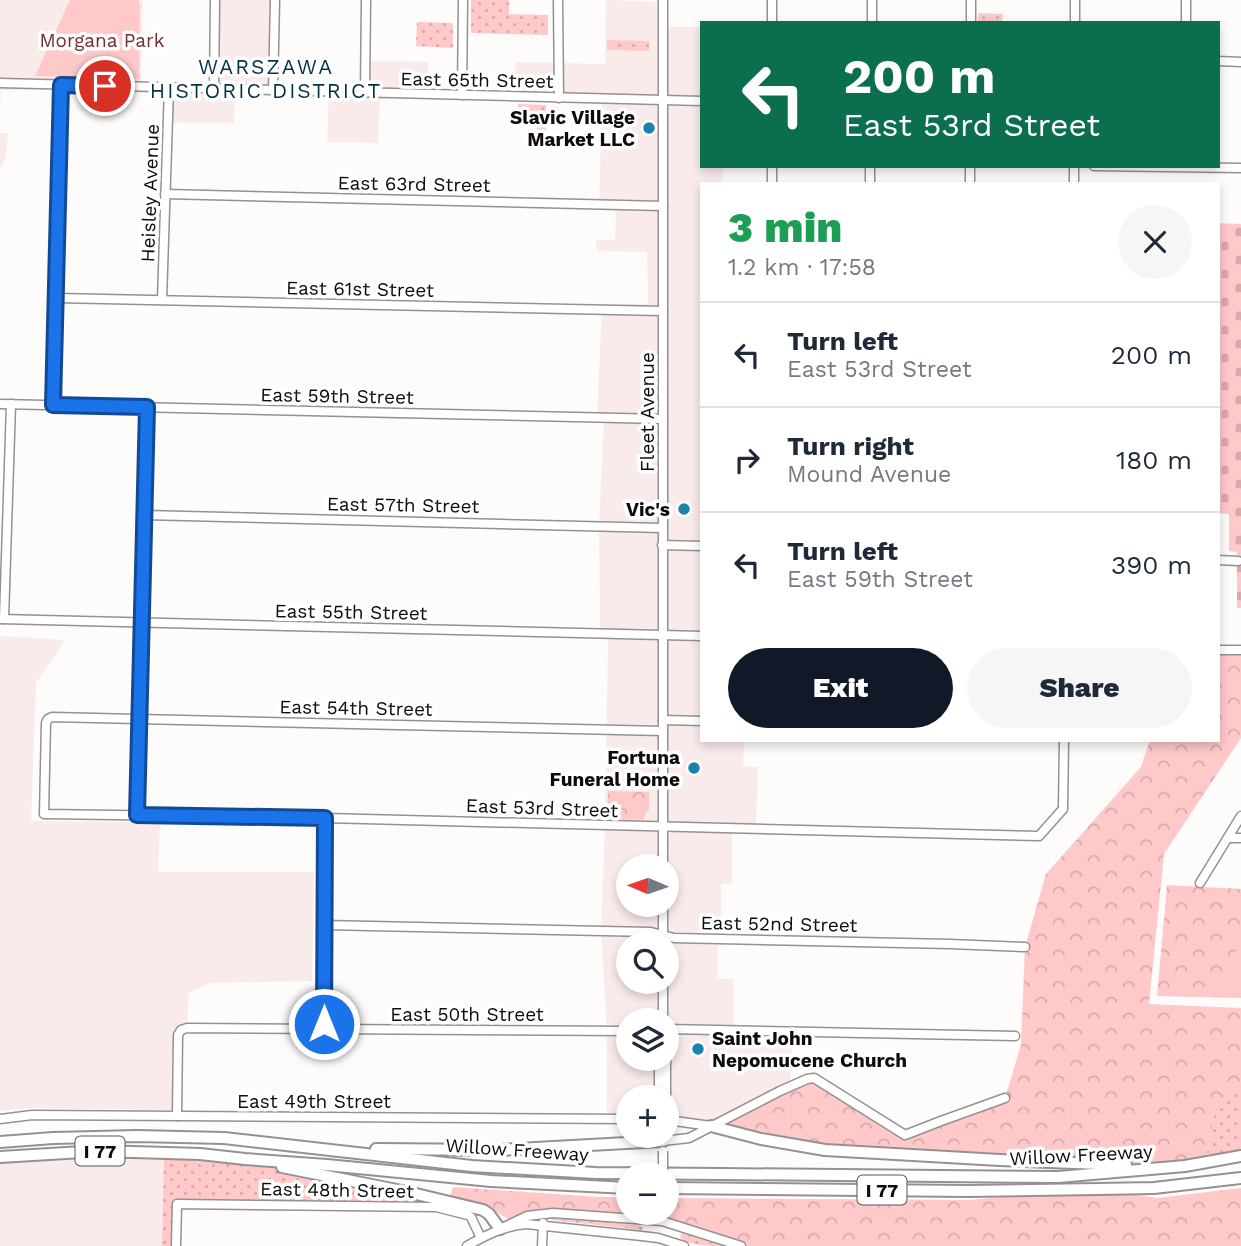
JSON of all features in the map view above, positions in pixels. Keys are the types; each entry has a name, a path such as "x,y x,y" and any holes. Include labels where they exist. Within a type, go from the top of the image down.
{"highway":[{"path":"711,1126 761,1139 825,1150 1063,1163 1185,1166"},
{"name":"Willow Freeway","path":"0,1142 137,1136 224,1138 472,1166 596,1173 1058,1177 1185,1166 1241,1156"},
{"path":"319,1149 499,1150 616,1144"},
{"name":"Willow Freeway","path":"0,1157 99,1151 200,1154 491,1181 616,1188"},
{"path":"245,1159 473,1207 489,1214 500,1229"},
{"name":"Willow Freeway","path":"679,1188 968,1191 1132,1189 1241,1178"}],"street":[{"path":"214,89 215,0"},
{"path":"273,91 275,0"},
{"path":"365,93 366,0"},
{"path":"462,95 463,0"},
{"path":"558,0 559,97"},
{"name":"Fleet Avenue","path":"663,0 663,854"},
{"path":"772,0 772,21"},
{"path":"872,0 872,21"},
{"path":"971,0 971,21"},
{"path":"1075,0 1075,21"},
{"path":"1186,0 1186,21"},
{"path":"1220,61 1241,62"},
{"name":"East 65th Street","path":"0,83 700,102"},
{"path":"53,405 61,85"},
{"name":"Heisley Avenue","path":"162,300 169,88"},
{"path":"1220,168 1241,168"},
{"name":"East 63rd Street","path":"165,194 663,206"},
{"name":"East 61st Street","path":"57,298 663,311"},
{"name":"East 59th Street","path":"0,404 663,419"},
{"path":"2,619 11,404"},
{"path":"137,815 147,407"},
{"name":"East 57th Street","path":"144,514 662,528"},
{"path":"662,545 700,547"},
{"path":"1220,561 1238,561"},
{"name":"East 55th Street","path":"2,619 700,636"},
{"path":"1220,650 1241,650"},
{"name":"East 54th Street","path":"44,814 46,723 52,717 663,731"},
{"path":"663,720 700,721"},
{"name":"East 53rd Street","path":"44,814 325,818 1039,836 1063,809 1064,742"},
{"path":"1200,883 1241,816"},
{"path":"324,1029 325,818"},
{"path":"1228,838 1241,838"},
{"name":"East 52nd Street","path":"324,925 628,931"},
{"name":"East 52nd Street","path":"679,938 1025,947"},
{"name":"East 50th Street","path":"177,1116 178,1035 181,1030 187,1028 616,1031"},
{"path":"679,1028 1015,1036"},
{"path":"679,1138 689,1138 807,1079 814,1078 905,1135 1005,1098"},
{"name":"East 49th Street","path":"0,1119 32,1115 616,1119"},
{"path":"679,1122 711,1126"},
{"name":"East 48th Street","path":"176,1246 177,1203 436,1207 471,1217 481,1238"},
{"path":"542,1246 544,1213"},
{"path":"467,1246 527,1216 544,1213 616,1215"},
{"path":"679,1223 741,1246"},
{"path":"500,1229 515,1225 542,1226 658,1238 684,1246"},
{"path":"658,1238 661,1225"}],"shaded area":[{"name":"Morgana Park","path":"0,0 143,0 141,82 31,80 29,90 1,90 0,109"},
{"path":"215,0 275,0 273,91 235,90 234,123 168,122 169,87 214,89"},
{"path":"606,0 663,2 663,27 700,27 700,168 723,168 722,182 700,182 700,742 744,742 743,766 758,767 756,830 732,830 732,883 721,884 721,939 718,939 717,979 733,979 734,1029 792,1031 793,1037 790,1086 728,1129 679,1122 679,1085 616,1085 616,1119 607,1119 607,1031 601,930 608,634 600,634 599,526 604,418 597,418 602,304 648,304 647,252 597,251 596,240 615,240 616,205 599,205 602,99 515,96 515,62 605,64"},
{"path":"365,61 428,62 428,94 380,94 378,143 327,142 329,92 365,93"},
{"path":"0,133 8,133 6,156 0,170"},
{"path":"0,636 65,640 36,683 31,821 160,822 158,872 314,872 312,981 210,983 189,993 187,1023 178,1024 178,1110 31,1108 0,1111"},
{"path":"164,1153 162,1246 0,1246 0,1157"}],"green space":[{"name":"Morgana Park","path":"70,0 138,0 139,79 35,76"},
{"path":"471,0 509,0 509,14 548,15 548,35 471,33"},
{"path":"978,13 1003,14 1002,21 978,21"},
{"path":"417,22 453,23 453,48 416,46"},
{"path":"607,40 649,41 649,51 607,50"},
{"path":"518,104 546,105 546,138 537,134 537,125 517,125"},
{"path":"1220,223 1241,224 1241,608 1237,608 1237,552 1229,551 1229,514 1220,513"},
{"path":"1220,650 1241,650 1241,738 1164,854 1149,1004 1241,1008 1241,1081 1218,1097 1205,1162 1185,1166 1101,1165 825,1150 711,1126 814,1078 905,1135 1005,1098 1021,1045 1025,947 1046,874 1141,767 1149,742 1220,742"},
{"path":"608,791 649,792 649,810 646,811 644,820 607,819"},
{"path":"1167,885 1241,889 1241,998 1157,996"},
{"path":"1241,940 1241,995 1213,994"},
{"path":"1241,1081 1241,1156 1205,1162 1218,1097"},
{"path":"164,1153 245,1159 437,1198 436,1207 178,1204 176,1246 162,1246"},
{"path":"453,1187 616,1197 616,1220 528,1212 508,1219 480,1205 450,1197"},
{"path":"1241,1188 1241,1246 741,1246 674,1225 679,1225 679,1198 968,1200 1098,1189 1157,1198"},
{"path":"551,1215 643,1227 642,1230 549,1218"},
{"path":"682,1233 723,1246 690,1243 680,1238"}],"place":[{"name":"Slavic Village Market LLC","path":"649,128"},
{"name":"Vic's","path":"684,509"},
{"name":"Fortuna Funeral Home","path":"694,768"},
{"name":"Saint John Nepomucene Church","path":"698,1049"}],"district":[{"name":"WARSZAWA HISTORIC DISTRICT","path":"266,78"}],"route":[{"path":"105,86 61,85 53,405 147,407 137,815 325,818 324,1024"}]}
